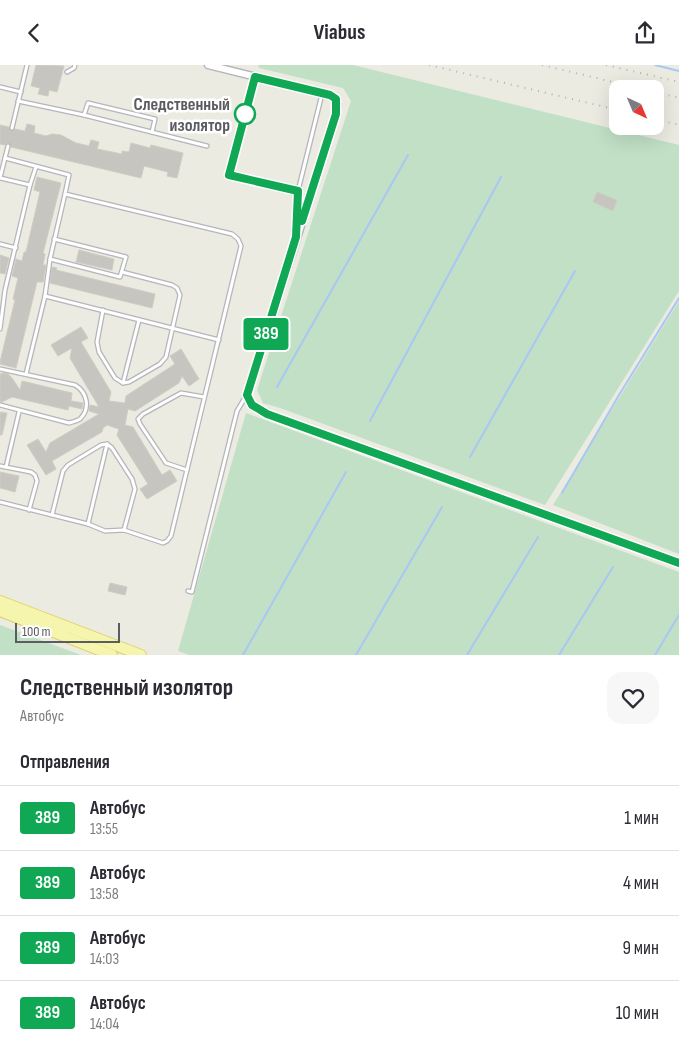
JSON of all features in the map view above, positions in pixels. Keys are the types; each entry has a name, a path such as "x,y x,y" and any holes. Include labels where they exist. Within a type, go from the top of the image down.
{"main road":[{"path":"0,601 141,655"},
{"path":"0,611 112,655"}],"street":[{"path":"208,65 323,93 336,99 336,114 247,395 252,405 267,414 679,563"}],"lane":[{"path":"12,128 27,65"},
{"path":"67,72 74,68 75,65"},
{"path":"255,77 229,175 298,191"},
{"path":"0,87 21,92"},
{"path":"296,237 298,191 323,93"},
{"path":"18,101 207,145"},
{"path":"84,115 88,103 155,119 152,132"},
{"path":"8,146 0,178 30,185"},
{"path":"5,158 69,175 50,259 45,296 26,374"},
{"path":"0,329 5,290 36,167"},
{"path":"0,502 88,524 105,531 124,530 163,543 171,537 241,247 238,239 232,234 65,194"},
{"path":"50,259 120,277 126,257 54,239"},
{"path":"0,244 16,248"},
{"path":"103,311 97,342 99,351 115,378 123,383 129,382 160,364 166,357 180,295 177,288 122,272"},
{"path":"0,289 5,290"},
{"path":"45,296 219,340"},
{"path":"123,383 139,320"},
{"path":"0,369 75,385 82,389 87,400 84,413 79,420 69,423 0,405"},
{"path":"187,470 166,463 138,419 143,414 181,393 204,397"},
{"path":"188,591 192,592 237,411 247,395"},
{"path":"6,467 19,411"},
{"path":"52,515 63,471 68,465 101,445 107,444 112,448 132,479 135,489 124,530"},
{"path":"88,524 107,444"},
{"path":"0,466 31,472 35,475 37,481 28,509"}],"green space":[{"path":"258,65 353,65 609,128 609,135 638,135 679,145 679,291 545,505 263,403 257,390 351,101 343,88 259,68"},
{"path":"679,301 679,554 553,505"},
{"path":"246,413 679,572 679,655 189,655 178,651"},
{"path":"0,625 81,655 0,655"}],"building":[{"path":"36,65 64,66 57,92 49,90 48,96 38,94 40,88 31,86"},
{"path":"27,124 35,126 34,133 46,136 52,134 61,135 76,143 89,146 91,140 99,142 97,149 122,154 122,151 129,152 131,143 150,148 151,145 183,153 177,178 167,176 168,172 144,166 141,178 11,147 8,143 5,145 0,144 0,125 9,127 12,131 15,129 25,131"},
{"path":"37,177 61,183 43,253 45,254 43,265 46,265 43,282 37,282 16,368 0,364 0,362 15,300 13,299 18,278 12,276 16,259 22,261 24,252 26,252 40,192 34,190"},
{"path":"597,192 617,200 613,211 593,202"},
{"path":"79,250 114,259 112,270 76,262"},
{"path":"0,255 9,258 5,274 0,273"},
{"path":"52,267 57,268 56,270 155,294 152,308 50,283"},
{"path":"81,327 88,338 81,342 111,392 109,401 125,403 126,396 175,364 170,356 181,349 199,379 189,386 182,376 179,383 135,411 128,409 125,425 133,427 162,475 170,470 177,481 147,499 140,489 148,484 117,435 119,429 107,425 103,428 102,432 52,461 56,469 46,475 27,445 38,439 46,452 50,443 99,414 89,411 90,405 99,407 70,358 72,348 58,356 51,345"},
{"path":"4,373 12,378 20,390 22,381 72,393 71,401 83,403 82,409 69,406 68,410 12,397 0,402 0,374"},
{"path":"0,412 7,413 2,435 0,435"},
{"path":"0,472 19,476 15,492 0,488"},
{"path":"110,583 127,587 125,595 108,591"}],"waterway":[{"path":"655,65 679,71"},
{"path":"277,387 408,155"},
{"path":"370,421 501,177"},
{"path":"470,457 575,271"},
{"path":"562,493 619,395 679,298"},
{"path":"243,655 346,472"},
{"path":"356,655 442,507"},
{"path":"467,655 538,537"},
{"path":"559,655 613,567"},
{"path":"655,655 679,615"}],"railway":[{"path":"429,65 609,108"},
{"path":"542,65 609,81"},
{"path":"606,65 679,82"},
{"path":"664,94 679,98"},
{"path":"664,121 679,125"}],"bus line":[{"name":"389","path":"302,221 338,105 336,99 330,95 255,77 229,175 298,191 296,237 247,395 252,405 267,414 679,563"}],"place":[{"name":"Следственный изолятор","path":"245,114"}]}
